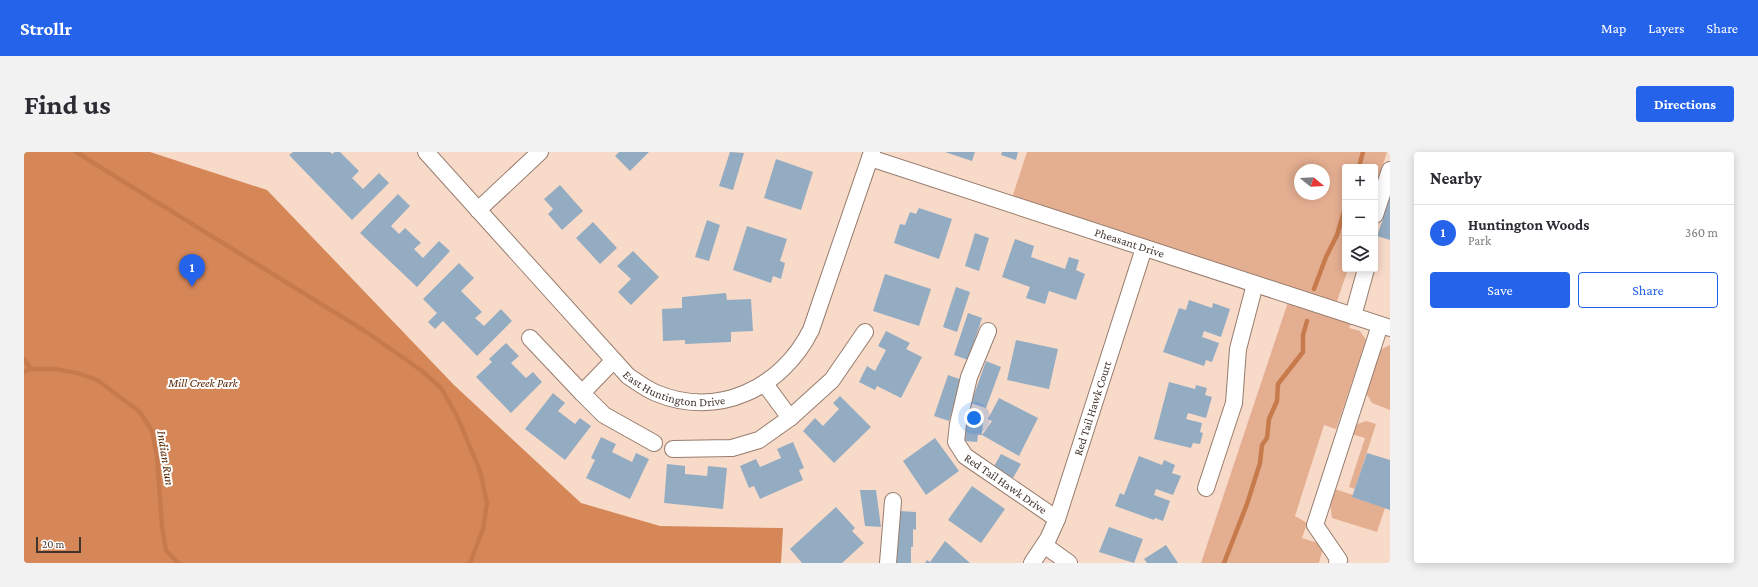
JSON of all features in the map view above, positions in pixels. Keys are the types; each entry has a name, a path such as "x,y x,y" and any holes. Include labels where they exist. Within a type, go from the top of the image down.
{"street":[{"name":"East Huntington Drive","path":"426,152 628,376 647,389 669,398 682,401 706,402 729,399 742,395 765,384 776,376 793,359 811,330 871,155"},
{"path":"478,210 540,152"},
{"name":"Pheasant Drive","path":"871,155 1144,248 1385,327"},
{"path":"1378,206 1390,170"},
{"name":"Red Tail Hawk Court","path":"1032,563 1044,545 1057,519 1144,248"},
{"path":"1353,316 1365,272"},
{"path":"1206,488 1234,404 1238,349 1255,284"},
{"path":"1338,563 1339,560 1316,525 1385,327"},
{"name":"Red Tail Hawk Drive","path":"988,331 969,377 958,424 956,442 965,456 1057,519"},
{"path":"673,449 732,448 759,440 790,418 832,380 865,332"},
{"path":"530,338 604,415 654,443"},
{"path":"582,393 613,361"},
{"path":"765,384 790,418"},
{"path":"888,563 893,501"},
{"path":"1044,545 1069,563"}],"shaded area":[{"path":"1027,152 1387,152 1378,180 1378,164 1342,164 1342,272 1347,272 1334,310 1353,316 1349,328 1360,331 1366,340 1336,429 1324,425 1295,516 1307,523 1302,538 1324,545 1319,563 1201,563 1290,296 1010,204"},
{"path":"1390,345 1390,410 1372,403 1366,393 1380,350"},
{"path":"1366,421 1376,424 1355,489 1349,487 1365,438 1352,434 1355,425"},
{"path":"1335,489 1385,508 1377,532 1332,518 1330,503"}],"green space":[{"name":"Mill Creek Park","path":"24,152 150,152 267,190 454,385 581,503 660,526 783,528 781,563 24,563"}],"building":[{"path":"293,152 330,152 332,154 335,152 340,152 359,171 352,178 363,189 379,173 389,183 352,220 289,155"},
{"path":"619,152 649,152 630,171 615,156"},
{"path":"730,152 744,153 733,190 719,186"},
{"path":"945,152 975,152 972,161"},
{"path":"1002,152 1018,152 1016,160 1001,155"},
{"path":"776,159 813,172 801,210 764,198"},
{"path":"1390,181 1390,240 1378,236 1383,219 1378,218"},
{"path":"560,185 583,211 562,230 548,214 553,209 544,199"},
{"path":"398,194 410,206 391,226 399,234 405,228 421,243 414,249 423,258 439,241 450,251 417,287 360,233"},
{"path":"919,208 952,219 939,259 894,243 900,224 905,225 910,212 916,214"},
{"path":"707,220 720,225 709,261 695,257"},
{"path":"593,222 617,248 600,264 576,238"},
{"path":"747,226 787,239 780,261 785,263 781,279 773,276 771,283 733,270"},
{"path":"975,233 989,238 979,271 965,266"},
{"path":"1015,239 1034,246 1031,257 1065,269 1069,257 1079,260 1076,270 1085,274 1076,300 1049,291 1045,304 1026,298 1030,287 1002,277"},
{"path":"633,251 659,277 631,305 618,292 631,279 617,266"},
{"path":"459,263 474,278 461,291 482,312 475,318 484,326 501,309 512,321 477,356 443,321 435,329 428,322 437,313 423,299"},
{"path":"885,274 931,289 919,326 873,311"},
{"path":"956,287 970,292 957,332 943,327"},
{"path":"726,293 727,300 751,299 753,331 731,332 731,342 685,344 685,340 663,341 662,309 682,308 682,297"},
{"path":"1189,300 1212,308 1213,303 1230,309 1221,337 1204,331 1202,337 1219,343 1212,362 1206,360 1204,366 1163,352 1179,308 1186,310"},
{"path":"968,313 982,318 968,360 954,355"},
{"path":"886,331 910,343 906,349 922,357 901,398 877,386 875,390 859,382 867,366 875,371 886,350 878,346"},
{"path":"1016,340 1058,349 1049,389 1007,380"},
{"path":"506,343 519,356 511,363 526,378 533,372 542,382 511,413 476,377 492,362 489,359"},
{"path":"986,361 1001,367 986,408 971,403"},
{"path":"948,375 962,380 949,421 934,416"},
{"path":"1169,382 1195,389 1196,385 1207,388 1205,395 1212,397 1206,418 1188,413 1186,419 1202,423 1200,432 1203,433 1200,444 1193,443 1191,448 1154,439"},
{"path":"553,393 565,403 558,411 575,424 580,418 591,426 565,460 525,429"},
{"path":"840,396 871,427 834,463 803,431 815,418 823,426 839,409 833,403"},
{"path":"999,398 1038,418 1019,456 982,435 992,421 988,419"},
{"path":"967,419 983,420 982,435 978,435 977,442 965,441"},
{"path":"601,437 616,444 612,452 632,462 636,453 649,459 630,499 586,478 595,460 591,458"},
{"path":"935,438 959,471 926,495 903,461"},
{"path":"793,442 804,468 799,470 803,480 760,499 754,486 749,488 740,466 756,459 760,467 781,458 777,449"},
{"path":"1367,453 1390,460 1390,510 1352,497"},
{"path":"1001,454 1021,464 1013,478 993,468"},
{"path":"1139,456 1162,465 1164,460 1175,465 1172,473 1181,476 1173,495 1156,489 1154,495 1170,501 1163,521 1155,518 1154,520 1115,506 1120,493 1124,495"},
{"path":"667,464 685,466 685,474 707,476 708,466 727,468 723,509 664,503"},
{"path":"972,486 1005,509 981,543 948,520"},
{"path":"860,490 876,490 881,527 865,526"},
{"path":"836,507 855,528 852,531 864,543 842,563 802,563 790,549"},
{"path":"900,511 916,512 916,530 913,529 911,563 895,563 896,545 898,545"},
{"path":"1109,527 1143,539 1134,563 1099,552"},
{"path":"945,541 970,563 925,563 927,560 930,562"},
{"path":"1166,545 1178,563 1147,563 1144,559"}],"waterway":[{"path":"76,152 368,333 422,371 441,388 457,416 480,471 487,503 483,529 470,563"},
{"path":"1360,164 1363,152"},
{"path":"1314,289 1326,257 1337,235 1342,218"},
{"path":"1224,563 1247,504 1260,463 1262,445 1267,438 1269,419 1277,401 1278,384 1303,352 1303,335 1307,321"},
{"path":"24,359 31,369"},
{"name":"Indian Run","path":"24,372 31,369 55,369 77,373 97,380 140,412 152,431 157,457 162,527 166,550 178,563"}],"place":[{"name":"Huntington Woods","path":"192,287"}]}
